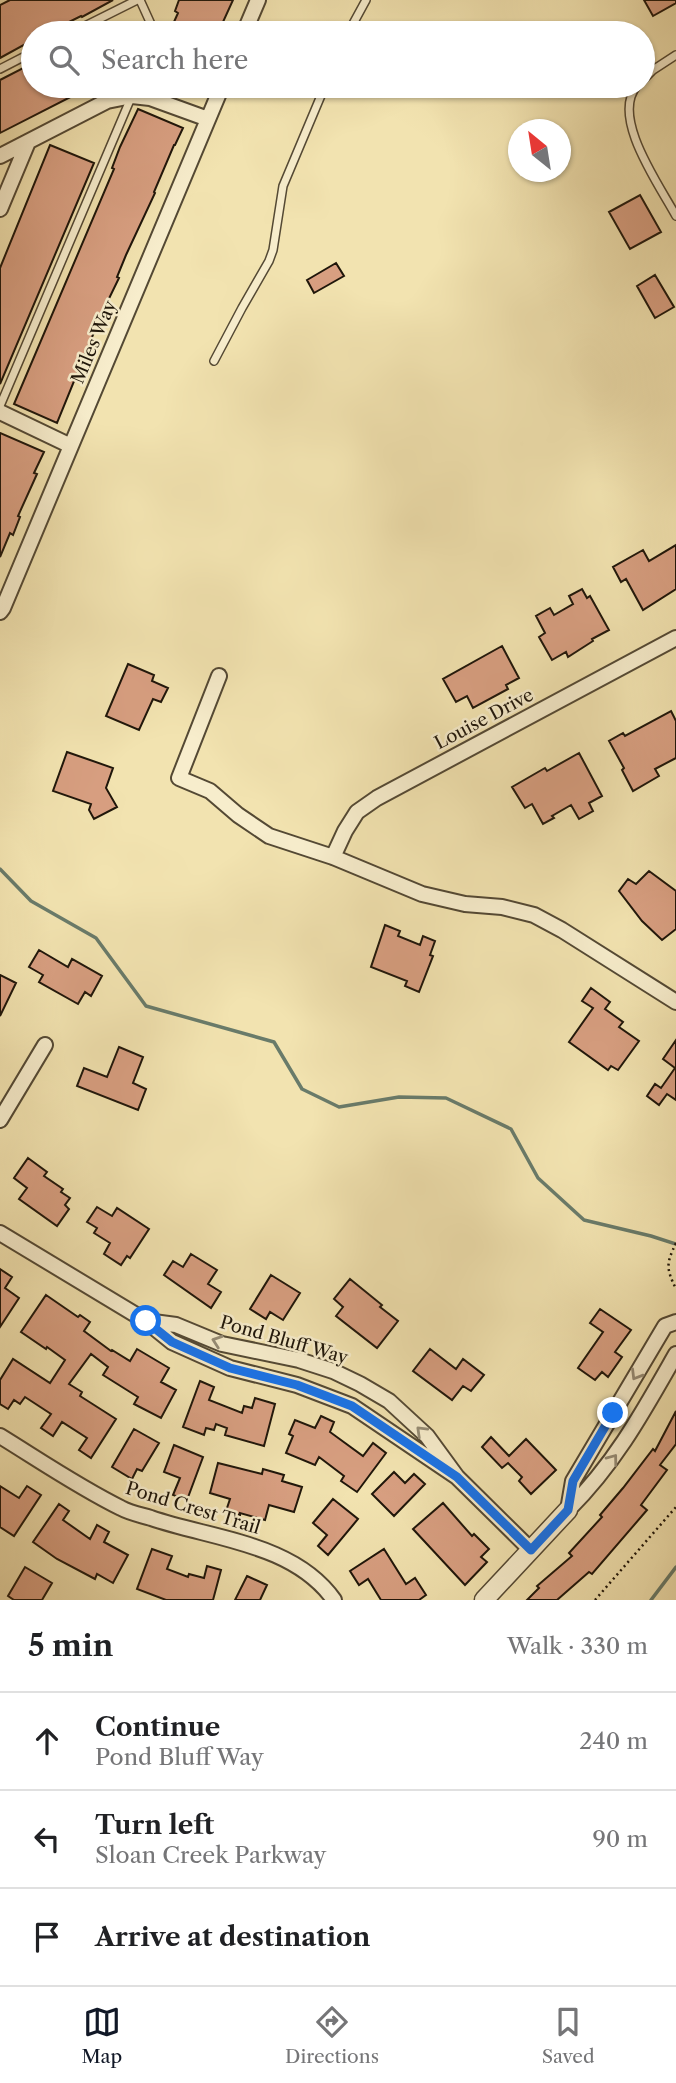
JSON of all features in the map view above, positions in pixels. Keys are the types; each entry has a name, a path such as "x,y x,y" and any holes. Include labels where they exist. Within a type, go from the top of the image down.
{"street":[{"path":"249,21 258,0"},
{"path":"0,156 115,98"},
{"path":"150,98 208,119"},
{"name":"Miles Way","path":"0,611 217,98"},
{"path":"0,209 28,142"},
{"path":"0,412 71,446"},
{"name":"Louise Drive","path":"333,857 345,831 358,812 377,797 676,638"},
{"path":"219,676 179,778 210,791 238,815 269,836 333,857 422,894 534,915 676,1002"},
{"path":"0,1119 46,1045"},
{"name":"Pond Bluff Way","path":"0,1233 146,1321 172,1342 230,1368 297,1385 352,1406 457,1477"},
{"name":"Pond Bluff Way","path":"146,1321 176,1325 222,1343 299,1360 333,1371 389,1401 427,1436 457,1477 531,1550"},
{"path":"568,1510 573,1481 666,1326 676,1322"},
{"path":"484,1600 592,1487 626,1441 676,1354"},
{"name":"Pond Crest Trail","path":"0,1437 122,1509 277,1556 307,1572 334,1600"}],"lane":[{"path":"95,21 138,0 149,21"},
{"path":"355,21 366,0"},
{"path":"655,69 676,55"},
{"path":"0,69 21,58"},
{"path":"0,406 131,98"},
{"path":"214,361 270,261 283,186 320,98"},
{"path":"631,98 629,119 635,140 676,216"}],"path":[{"path":"676,1243 668,1259 667,1269 676,1289"},
{"path":"595,1600 676,1507"}],"building":[{"path":"10,0 113,0 71,21 21,21 21,47 0,58 0,5"},
{"path":"179,0 233,0 223,21 174,21 178,13 175,11"},
{"path":"644,0 676,0 676,3 653,16"},
{"path":"21,69 21,98 69,98 0,133 0,80"},
{"path":"138,109 183,128 126,255 117,277 119,278 57,423 14,404"},
{"path":"50,145 94,163 0,384 0,268"},
{"path":"640,195 661,232 630,249 609,212"},
{"path":"336,263 344,276 314,293 307,280"},
{"path":"655,275 674,307 655,318 637,286"},
{"path":"0,433 44,452 13,535 10,533 0,557"},
{"path":"676,545 676,589 643,610 626,579 621,582 613,567 643,550 649,561"},
{"path":"582,589 587,598 590,596 609,630 568,657 566,652 552,660 539,637 545,633 536,616 550,608 554,615 573,604 569,596"},
{"path":"502,646 519,678 506,685 508,689 473,708 467,696 456,702 443,679"},
{"path":"128,664 154,675 152,681 168,688 161,702 153,699 139,730 106,716"},
{"path":"671,711 676,721 676,758 655,769 659,776 633,791 609,741 623,733 625,736"},
{"path":"67,752 113,768 106,788 117,807 94,819 89,810 91,804 53,791"},
{"path":"579,753 602,796 589,803 593,811 579,819 571,805 543,824 532,804 525,808 512,787"},
{"path":"649,871 676,891 676,929 662,940 642,921 619,891 628,879 636,884"},
{"path":"385,925 400,931 398,936 420,945 423,936 435,941 430,955 433,956 419,992 405,986 407,981 371,967"},
{"path":"39,950 68,967 72,959 102,976 91,996 85,992 78,1004 39,982 43,975 29,967"},
{"path":"0,975 16,983 0,1016"},
{"path":"591,988 610,1002 605,1009 623,1022 619,1027 639,1041 618,1070 611,1066 608,1070 569,1042 593,1008 582,1001"},
{"path":"676,1040 676,1100 667,1094 659,1105 647,1096 655,1084 661,1088 675,1068 663,1059"},
{"path":"119,1047 143,1057 133,1083 146,1089 138,1110 77,1086 84,1068 107,1077"},
{"path":"28,1158 47,1172 44,1176 63,1189 61,1192 70,1198 65,1205 69,1209 57,1226 19,1199 27,1188 14,1178"},
{"path":"97,1207 112,1216 117,1208 149,1229 130,1258 127,1256 121,1265 104,1254 110,1243 94,1233 97,1228 87,1222"},
{"path":"191,1254 217,1270 208,1284 221,1292 211,1308 164,1275 173,1261 183,1267"},
{"path":"0,1269 12,1277 5,1288 19,1298 0,1327"},
{"path":"271,1275 300,1293 283,1320 270,1312 266,1319 250,1309"},
{"path":"350,1279 398,1321 377,1348 336,1316 343,1307 334,1299"},
{"path":"46,1295 90,1322 84,1331 111,1351 130,1361 137,1349 169,1368 161,1382 176,1390 161,1418 134,1404 138,1397 103,1375 108,1367 91,1354 69,1384 82,1392 80,1396 116,1419 91,1458 79,1450 87,1438 62,1422 53,1436 41,1428 51,1414 25,1397 20,1404 14,1400 8,1409 0,1404 0,1380 13,1359 50,1383 65,1360 21,1332"},
{"path":"600,1309 631,1330 615,1352 622,1357 608,1377 602,1372 595,1380 578,1368 603,1332 590,1323"},
{"path":"430,1349 456,1369 463,1359 484,1375 471,1391 463,1386 452,1400 413,1371"},
{"path":"200,1381 214,1387 209,1400 242,1413 244,1406 252,1408 255,1398 275,1404 264,1446 225,1435 227,1428 216,1424 214,1430 206,1428 204,1435 183,1427"},
{"path":"676,1411 676,1444 660,1465 667,1470 641,1505 647,1510 592,1574 589,1572 557,1600 527,1600 539,1588 537,1586 572,1556 569,1553 602,1517 600,1515 653,1449 655,1451"},
{"path":"321,1416 334,1422 330,1432 363,1456 373,1443 386,1453 357,1492 341,1481 344,1476 319,1457 315,1465 286,1453 293,1436 289,1434 295,1420 315,1428"},
{"path":"134,1429 159,1443 142,1471 137,1469 132,1479 112,1467"},
{"path":"491,1437 509,1456 526,1439 556,1470 531,1494 519,1481 522,1477 508,1463 502,1468 482,1447"},
{"path":"174,1445 203,1457 187,1500 173,1495 180,1478 164,1472"},
{"path":"218,1463 262,1474 263,1469 284,1475 282,1481 302,1487 294,1512 269,1505 265,1520 226,1511 230,1499 210,1493"},
{"path":"394,1472 405,1483 414,1474 425,1484 394,1516 372,1494"},
{"path":"0,1486 19,1498 27,1486 41,1495 14,1536 0,1527"},
{"path":"333,1499 358,1519 328,1555 318,1546 327,1535 313,1523"},
{"path":"443,1503 472,1536 474,1534 489,1549 481,1557 487,1562 465,1585 413,1529"},
{"path":"59,1504 69,1511 63,1520 90,1539 97,1525 109,1532 104,1542 128,1555 113,1583 97,1574 95,1579 57,1559 33,1542"},
{"path":"152,1549 172,1556 167,1569 188,1577 189,1574 204,1578 207,1566 221,1570 213,1600 166,1600 137,1589"},
{"path":"384,1549 406,1584 415,1578 426,1595 419,1600 381,1600 368,1579 359,1585 350,1571"},
{"path":"25,1567 52,1583 42,1600 14,1600 8,1596"},
{"path":"247,1576 267,1585 260,1600 235,1600"}],"waterway":[{"path":"0,869 31,901 96,938 146,1006 274,1042 302,1089 339,1107 399,1097 446,1098 511,1129 538,1178 584,1220 676,1244"},
{"path":"651,1600 676,1567"}],"route":[{"path":"146,1321 172,1342 230,1368 297,1385 352,1406 457,1477 531,1550 568,1510 573,1481 613,1413"}]}
